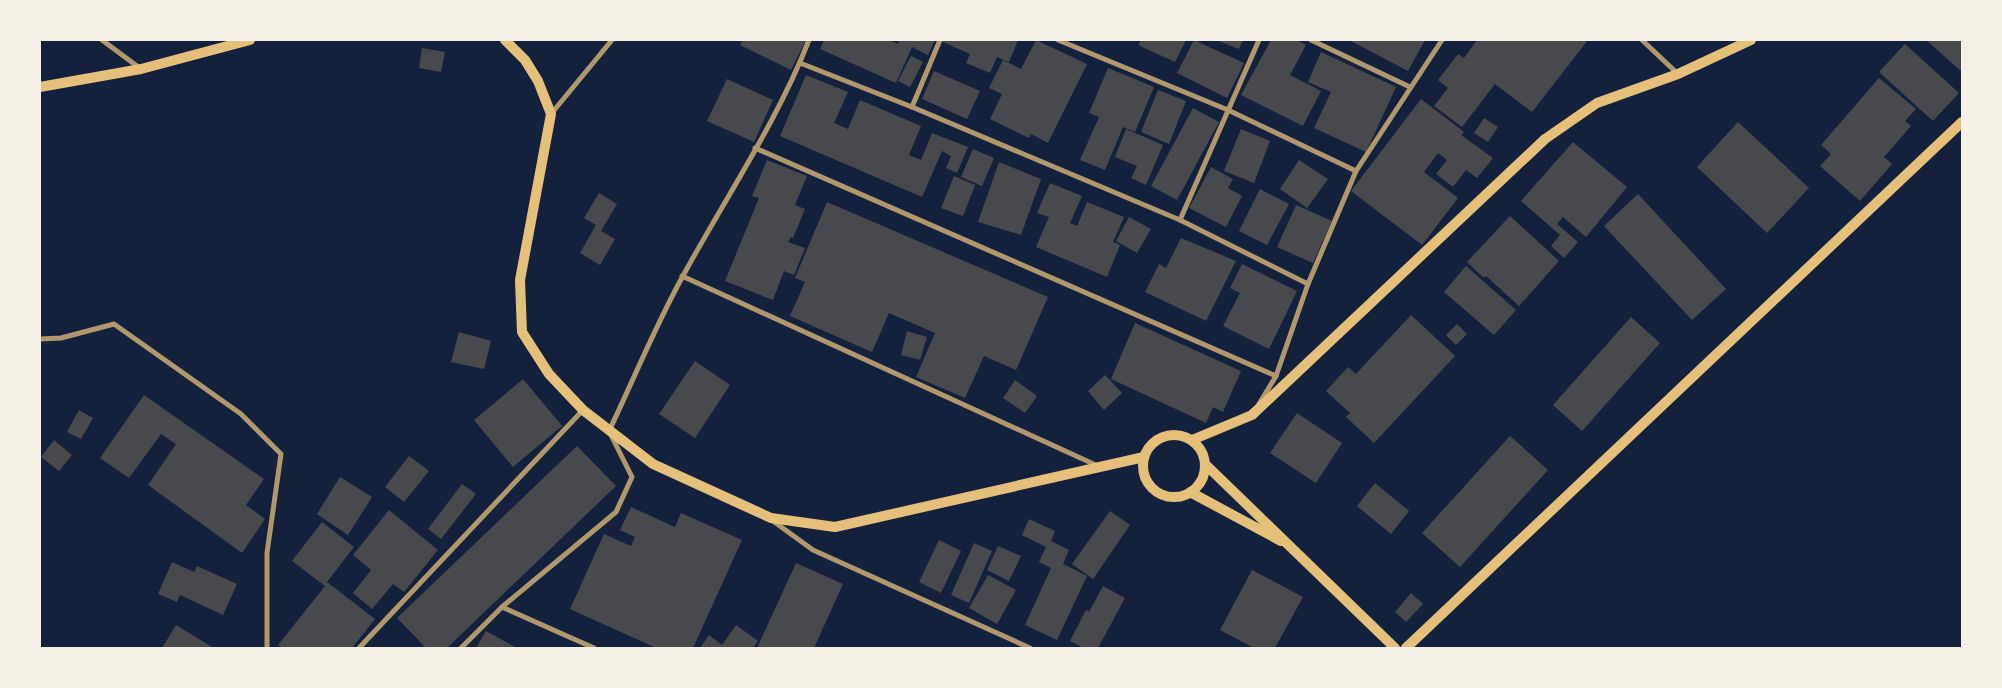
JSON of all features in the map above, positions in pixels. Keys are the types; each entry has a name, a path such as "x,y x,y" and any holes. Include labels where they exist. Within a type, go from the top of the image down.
{"main road":[{"path":"40,87 141,70 250,40"},
{"path":"505,40 526,60 538,82 551,114 520,280 522,332 549,374 583,410 653,464 767,516 835,527 1144,457"},
{"path":"1192,440 1252,415 1545,139 1597,103 1678,74 1751,40"},
{"path":"1406,648 1962,122"},
{"path":"1171,434 1182,435 1192,440 1203,453 1205,464 1204,475 1199,485 1190,492 1180,496 1170,497 1159,493 1146,478 1143,468 1144,457 1148,447 1161,437 1171,434"},
{"path":"1205,464 1395,648"},
{"path":"1190,492 1293,548"}],"street":[{"path":"102,40 141,70"},
{"path":"551,114 612,40"},
{"path":"461,648 502,608 616,512 632,478 609,431 682,276 755,148 800,63 809,40"},
{"path":"912,107 940,40"},
{"path":"1058,40 1228,110 1356,171"},
{"path":"1180,220 1259,40"},
{"path":"1311,40 1410,86"},
{"path":"1252,415 1276,376 1308,284 1356,171 1410,86 1442,40"},
{"path":"1642,40 1678,74"},
{"path":"800,63 912,107 1180,220 1308,284"},
{"path":"755,148 1276,376"},
{"path":"682,276 1099,466"},
{"path":"40,339 61,338 114,324 241,414 281,454 267,553 267,648"},
{"path":"359,648 583,410"},
{"path":"767,516 813,550 1030,648"},
{"path":"502,608 594,648"}],"building":[{"path":"743,40 806,40 791,70 740,45"},
{"path":"824,40 889,40 898,44 899,40 935,40 928,55 912,47 896,83 820,49"},
{"path":"943,40 1018,40 1009,62 997,57 990,73 966,63 970,54 943,42"},
{"path":"1036,40 1087,64 1048,143 1031,134 1029,138 990,119 1002,94 989,88 1003,60 1021,69"},
{"path":"1141,40 1186,40 1175,62 1138,45"},
{"path":"1194,40 1244,63 1227,98 1177,73"},
{"path":"1216,40 1243,40 1239,49"},
{"path":"1271,40 1297,40 1306,45 1290,75 1321,91 1303,126 1241,95"},
{"path":"1349,40 1425,40 1408,71"},
{"path":"1477,40 1588,40 1532,112 1495,84 1462,127 1434,106 1448,88 1438,80 1458,54 1464,58"},
{"path":"1926,40 1962,40 1962,72"},
{"path":"1905,44 1959,93 1933,121 1879,72"},
{"path":"422,48 445,52 441,72 419,68"},
{"path":"1321,52 1396,87 1366,152 1314,128 1331,92 1308,82"},
{"path":"911,56 923,62 910,87 898,81"},
{"path":"1108,68 1154,87 1135,132 1123,127 1105,170 1080,160 1099,117 1089,113"},
{"path":"934,71 980,91 967,119 922,99"},
{"path":"806,75 848,92 834,123 848,129 860,100 921,126 909,155 921,160 932,133 968,147 957,173 946,168 951,156 942,151 922,197 780,136"},
{"path":"1879,78 1916,109 1905,121 1911,126 1884,157 1892,164 1860,201 1820,166 1831,154 1821,145"},
{"path":"727,79 773,100 754,142 707,121"},
{"path":"1158,90 1186,101 1169,144 1141,132"},
{"path":"1421,99 1464,132 1461,135 1493,158 1477,178 1466,170 1453,187 1436,174 1447,160 1438,153 1424,172 1458,198 1422,245 1351,191"},
{"path":"1193,108 1219,122 1177,200 1151,186"},
{"path":"1484,118 1498,127 1488,142 1474,133"},
{"path":"1738,122 1809,188 1767,233 1697,167"},
{"path":"1126,129 1163,145 1146,185 1131,178 1137,166 1115,157"},
{"path":"1241,129 1270,141 1254,183 1224,171"},
{"path":"1573,142 1627,187 1586,237 1563,217 1557,224 1578,242 1564,258 1551,246 1560,235 1521,201"},
{"path":"973,149 994,158 982,186 961,177"},
{"path":"767,160 807,176 795,205 805,209 793,238 791,237 788,242 805,248 794,275 784,271 773,300 725,281 759,198 752,196"},
{"path":"1299,160 1328,179 1307,208 1280,189"},
{"path":"999,162 1041,179 1021,235 978,222"},
{"path":"1211,167 1233,179 1228,188 1242,196 1226,227 1189,208"},
{"path":"954,176 975,185 963,216 941,208"},
{"path":"1050,183 1082,196 1070,223 1077,226 1087,202 1124,217 1113,242 1120,245 1107,277 1036,247 1049,217 1037,213"},
{"path":"1260,189 1289,204 1267,245 1239,231"},
{"path":"599,193 617,204 601,231 615,239 600,265 580,253 596,225 584,218"},
{"path":"1638,194 1726,289 1692,320 1604,226"},
{"path":"827,202 1048,297 1016,370 984,356 965,398 916,377 935,333 889,313 872,352 790,316 805,282 795,278"},
{"path":"1296,205 1332,221 1313,263 1277,247"},
{"path":"1510,216 1559,261 1519,306 1486,276 1484,278 1467,262"},
{"path":"1129,217 1151,229 1137,253 1116,241"},
{"path":"1181,238 1236,261 1206,321 1145,292 1159,264 1166,268"},
{"path":"1242,264 1297,291 1269,349 1223,326 1240,293 1230,288"},
{"path":"1466,266 1516,310 1494,335 1444,292"},
{"path":"1411,315 1455,356 1374,443 1346,417 1350,413 1326,391 1348,367 1356,374"},
{"path":"1631,317 1660,343 1582,431 1553,405"},
{"path":"1135,323 1241,371 1223,412 1213,407 1206,423 1111,379"},
{"path":"1457,324 1467,334 1456,345 1446,335"},
{"path":"907,331 927,337 920,360 901,355"},
{"path":"459,332 491,341 484,369 451,362"},
{"path":"695,361 730,385 695,438 659,414"},
{"path":"1105,375 1122,393 1104,410 1088,391"},
{"path":"523,379 562,426 513,467 474,420"},
{"path":"1015,380 1037,396 1025,413 1003,398"},
{"path":"144,395 264,479 246,505 265,519 242,553 148,485 176,444 161,434 129,478 100,458"},
{"path":"79,410 93,418 81,439 67,432"},
{"path":"1297,413 1342,443 1316,483 1270,453"},
{"path":"1510,436 1548,470 1460,567 1422,533"},
{"path":"54,440 72,455 59,471 41,457"},
{"path":"577,446 616,486 447,648 426,648 397,618"},
{"path":"409,456 429,471 404,502 385,487"},
{"path":"340,477 372,497 348,535 317,514"},
{"path":"1375,483 1409,511 1391,534 1357,506"},
{"path":"462,484 476,494 441,539 428,529"},
{"path":"631,507 675,527 681,513 742,540 693,648 656,648 570,609 604,534 631,546 635,537 620,530"},
{"path":"389,510 438,550 404,592 393,584 372,609 353,593 371,570 353,555"},
{"path":"1110,511 1130,525 1093,579 1072,564"},
{"path":"1029,519 1055,531 1051,541 1069,550 1063,564 1087,576 1057,640 1025,625 1051,568 1039,562 1046,547 1022,535"},
{"path":"322,522 354,547 327,582 375,619 352,648 282,648 278,645 325,586 292,561"},
{"path":"939,540 961,551 941,593 919,582"},
{"path":"974,543 992,551 969,603 951,595"},
{"path":"998,546 1021,556 1009,581 987,570"},
{"path":"172,562 194,572 197,566 237,584 223,615 180,595 177,602 158,594"},
{"path":"796,563 843,584 814,648 757,648"},
{"path":"1252,570 1303,597 1275,648 1254,648 1220,630"},
{"path":"988,575 1016,590 997,624 969,608"},
{"path":"1103,586 1125,598 1098,648 1083,648 1070,641 1086,610 1089,612"},
{"path":"1411,593 1423,604 1406,622 1395,612"},
{"path":"176,625 212,647 162,648"},
{"path":"736,625 758,641 753,648 700,648 709,635 722,645"},
{"path":"486,631 517,648 476,648"}]}
